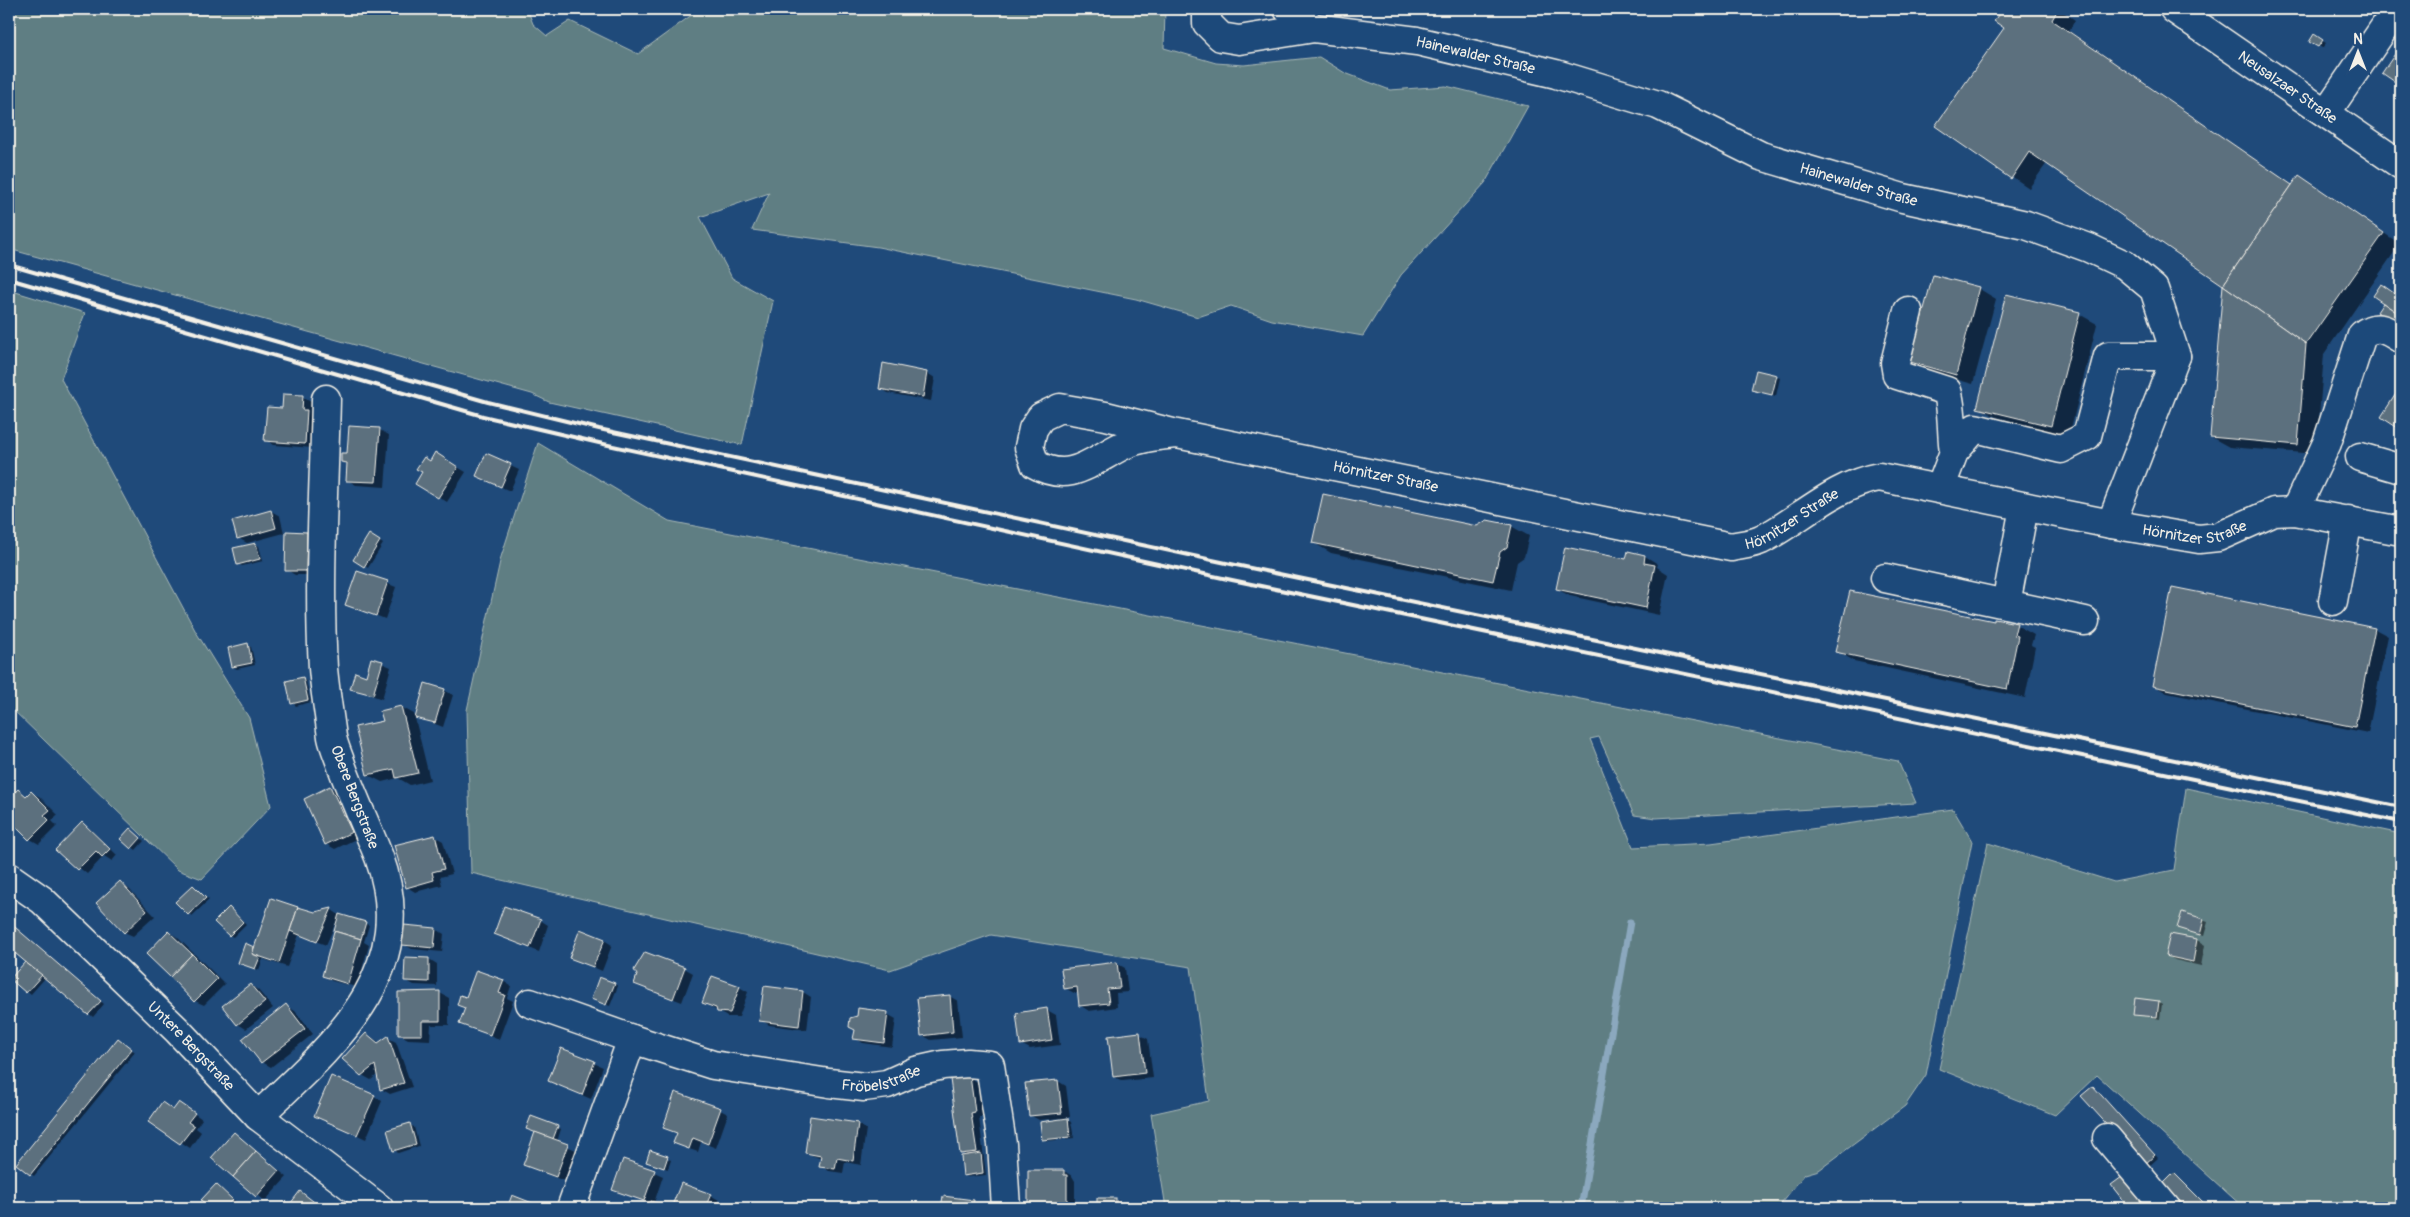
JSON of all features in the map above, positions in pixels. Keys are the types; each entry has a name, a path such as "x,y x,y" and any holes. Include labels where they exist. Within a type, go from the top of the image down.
{"street":[{"name":"Hainewalder Straße","path":"1206,9 1207,23 1221,38 1239,40 1314,28 1417,41 1556,74 1658,105 1761,156 1903,198 2026,225 2089,248 2126,265 2154,289 2176,356"},
{"name":"Hainewalder Straße","path":"1288,9 1314,28"},
{"name":"Neusalzaer Straße","path":"2174,9 2401,165"},
{"path":"2326,112 2395,12 2401,16"},
{"path":"1908,311 1895,363 1897,375 1947,391 1950,400 1950,430 1954,452"},
{"path":"2295,510 2327,443 2362,335 2369,329 2382,328 2401,339"},
{"path":"1940,489 1954,452 1975,428 2061,449 2087,436 2108,356 2176,356 2111,524"},
{"name":"Obere Bergstraße","path":"258,1116 327,1050 354,1018 386,955 391,928 390,905 379,859 333,742 323,669 322,567 326,399"},
{"name":"Hörnitzer Straße","path":"1177,434 1731,547 1759,541 1817,504 1865,480 1879,477 2111,524 2198,539 2218,537 2274,512 2295,510 2401,531"},
{"path":"2360,457 2401,469"},
{"path":"2006,604 2024,507"},
{"path":"2333,600 2348,520"},
{"path":"1884,578 2085,621"},
{"name":"Untere Bergstraße","path":"9,877 42,900 177,1030 258,1116 379,1208"},
{"name":"Fröbelstraße","path":"530,1003 632,1040 713,1065 864,1088 887,1084 916,1071 943,1065 968,1063 990,1065 1002,1144 1006,1208"},
{"path":"571,1208 632,1040"},
{"path":"2106,1138 2166,1208"}],"green space":[{"path":"9,9 493,9 528,11 533,24 547,36 570,21 638,54 700,9 1165,9 1164,48 1216,63 1244,65 1319,57 1345,73 1390,90 1446,86 1528,106 1485,183 1401,275 1363,336 1272,320 1231,306 1198,317 1136,299 878,247 752,230 769,193 700,217 732,278 773,301 742,445 549,402 532,394 9,249"},
{"path":"9,290 85,313 61,379 196,632 249,718 271,806 202,879 178,870 9,706"},
{"path":"538,443 669,521 1898,761 1916,803 1656,818 1634,815 1599,737 1590,739 1633,847 1711,843 1953,809 1972,841 1926,1075 1905,1106 1819,1170 1805,1174 1777,1208 1166,1208 1151,1114 1209,1101 1191,967 991,935 890,970 471,873 467,710 501,557"},
{"path":"2186,788 2401,834 2401,1208 2244,1208 2097,1075 2055,1115 1939,1069 1988,843 2114,882 2174,870"}],"building":[{"path":"2002,9 2058,9 2052,20 2292,185 2223,285 2029,152 2011,179 1935,126 2004,28 1994,21"},
{"path":"2314,34 2323,40 2318,47 2309,42"},
{"path":"2401,45 2401,86 2382,73"},
{"path":"2299,175 2384,233 2306,344 2223,285"},
{"path":"1933,275 1979,287 1956,375 1910,362"},
{"path":"2381,284 2401,298 2401,320 2396,317 2399,314 2373,296"},
{"path":"2223,285 2306,344 2298,445 2210,437"},
{"path":"2006,294 2080,312 2051,426 1977,408"},
{"path":"2383,303 2399,314 2393,322 2377,312"},
{"path":"883,363 927,372 923,397 879,389"},
{"path":"1756,370 1777,375 1772,395 1751,390"},
{"path":"2401,386 2401,430 2381,417"},
{"path":"283,394 303,395 302,410 307,410 305,444 264,441 267,407 282,408"},
{"path":"349,426 380,428 376,482 346,481 347,463 341,462 341,453 347,453"},
{"path":"435,452 458,467 438,498 415,484 422,472 416,469 424,457 430,461"},
{"path":"486,453 511,464 501,487 476,476"},
{"path":"1323,494 1477,526 1487,520 1512,525 1507,547 1500,552 1493,581 1312,543"},
{"path":"271,510 276,528 237,539 232,521"},
{"path":"286,531 307,532 306,571 285,571"},
{"path":"369,534 380,541 364,567 353,560"},
{"path":"256,543 260,559 237,565 233,548"},
{"path":"1565,547 1626,559 1628,551 1645,555 1644,563 1655,565 1646,608 1556,589"},
{"path":"357,571 388,581 376,616 345,605"},
{"path":"2172,587 2375,628 2355,727 2152,686"},
{"path":"1850,591 1994,621 1994,619 2017,623 2014,635 2018,636 2007,689 1835,652"},
{"path":"248,643 252,663 232,667 228,648"},
{"path":"371,658 383,661 373,695 350,689 355,672 366,676"},
{"path":"303,677 308,700 291,704 286,681"},
{"path":"425,683 445,689 435,723 415,718"},
{"path":"401,706 418,773 396,778 394,769 367,775 355,727 383,721 380,711"},
{"path":"330,786 352,832 325,845 304,799"},
{"path":"18,789 26,796 31,791 50,810 44,815 49,820 29,840 9,820 9,798"},
{"path":"82,822 110,849 102,857 96,851 77,870 55,850"},
{"path":"130,828 141,838 131,849 120,839"},
{"path":"435,835 444,869 432,872 434,880 406,888 394,845"},
{"path":"120,881 147,911 124,933 96,903"},
{"path":"193,885 206,898 188,915 175,902"},
{"path":"271,898 298,907 279,963 252,954"},
{"path":"504,906 541,919 530,948 494,934"},
{"path":"229,907 243,922 229,936 214,922"},
{"path":"298,907 315,912 332,908 317,942 290,931"},
{"path":"2182,912 2204,919 2200,935 2177,928"},
{"path":"339,914 366,922 361,939 334,931"},
{"path":"9,922 101,1001 88,1015 9,948"},
{"path":"404,925 436,928 434,948 402,945"},
{"path":"580,929 605,939 593,967 569,958"},
{"path":"168,931 192,954 170,977 146,954"},
{"path":"334,931 361,939 348,984 322,976"},
{"path":"2170,934 2197,939 2193,962 2165,956"},
{"path":"245,943 254,947 252,954 260,957 255,969 238,963"},
{"path":"645,952 685,967 673,999 634,984 637,975 634,970"},
{"path":"192,954 217,979 194,1002 170,977"},
{"path":"405,957 429,958 429,982 404,981"},
{"path":"25,962 42,975 26,993 10,979"},
{"path":"1117,962 1120,988 1107,989 1109,1003 1079,1006 1077,987 1064,989 1061,969"},
{"path":"476,970 504,980 499,993 505,995 490,1035 459,1024 465,1008 457,1005 460,995 466,997"},
{"path":"712,976 740,986 730,1013 717,1012 716,1008 702,1003"},
{"path":"599,977 615,983 606,1005 591,999"},
{"path":"250,984 265,1002 237,1025 222,1006"},
{"path":"764,986 803,991 799,1026 759,1021"},
{"path":"440,991 440,1021 422,1021 422,1035 398,1035 398,992"},
{"path":"950,995 953,1032 921,1036 917,998"},
{"path":"2135,998 2159,1001 2157,1017 2133,1015"},
{"path":"286,1004 305,1029 261,1063 242,1039"},
{"path":"858,1008 888,1012 884,1043 853,1039 855,1030 849,1027 850,1018 857,1016"},
{"path":"1047,1008 1052,1040 1020,1045 1016,1013"},
{"path":"1140,1032 1145,1073 1113,1077 1108,1036"},
{"path":"366,1033 378,1043 388,1036 404,1083 380,1090 375,1065 361,1076 342,1059"},
{"path":"118,1038 132,1049 30,1175 16,1164"},
{"path":"561,1048 595,1061 582,1095 548,1081"},
{"path":"331,1076 375,1095 357,1135 314,1116"},
{"path":"970,1076 975,1112 971,1113 977,1152 960,1154 950,1079"},
{"path":"1058,1080 1062,1113 1029,1116 1025,1083"},
{"path":"2093,1086 2155,1155 2144,1165 2081,1096"},
{"path":"675,1092 721,1108 708,1144 693,1138 689,1149 673,1143 677,1133 663,1128"},
{"path":"162,1102 173,1110 179,1102 195,1113 188,1122 194,1126 180,1144 148,1122"},
{"path":"531,1116 558,1126 553,1139 526,1129"},
{"path":"810,1116 858,1123 853,1161 837,1158 835,1169 819,1167 821,1156 805,1153"},
{"path":"1068,1118 1070,1137 1042,1140 1040,1122"},
{"path":"410,1123 416,1144 393,1151 387,1130"},
{"path":"234,1132 256,1151 233,1177 211,1158"},
{"path":"535,1132 568,1144 556,1177 523,1165"},
{"path":"650,1150 668,1156 664,1168 646,1162"},
{"path":"256,1151 279,1171 256,1197 233,1177"},
{"path":"981,1153 983,1173 963,1176 961,1156"},
{"path":"623,1159 655,1170 644,1201 612,1190"},
{"path":"1028,1170 1064,1170 1064,1175 1067,1175 1067,1208 1028,1208"},
{"path":"2174,1173 2209,1208 2187,1208 2163,1184"},
{"path":"2126,1174 2153,1208 2129,1208 2111,1185"},
{"path":"681,1183 711,1194 705,1208 671,1208"},
{"path":"216,1184 233,1200 225,1208 210,1208 201,1200"},
{"path":"300,1191 322,1208 287,1208"},
{"path":"512,1195 545,1208 507,1208"},
{"path":"943,1196 974,1200 973,1208 941,1208"},
{"path":"1097,1198 1116,1198 1116,1208 1097,1208"},
{"path":"651,1201 671,1208 649,1208"}],"waterway":[{"path":"1581,1208 1630,922"}],"railway":[{"path":"9,265 488,402 599,429 1231,564 2401,807"},
{"path":"9,279 483,416 599,443 1232,580 2401,822"}]}
